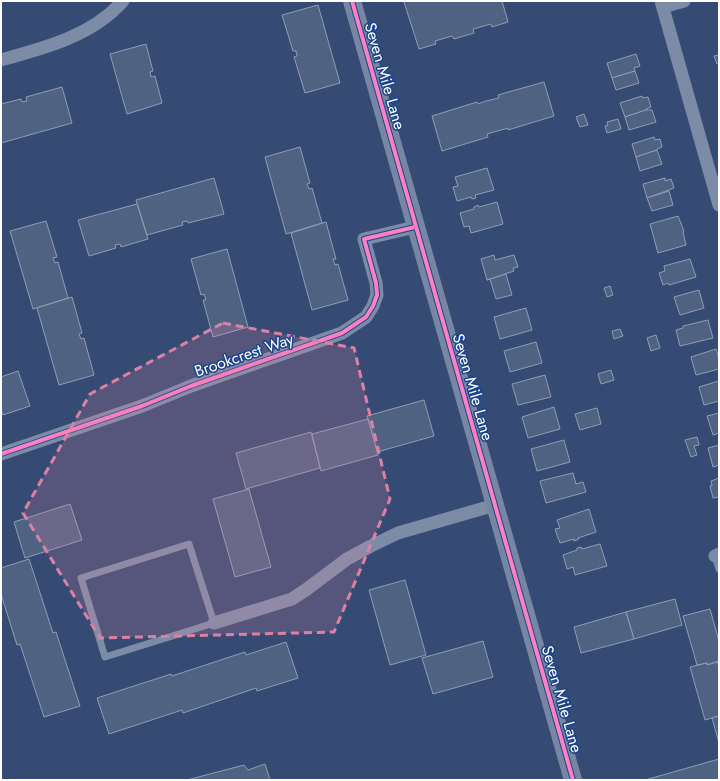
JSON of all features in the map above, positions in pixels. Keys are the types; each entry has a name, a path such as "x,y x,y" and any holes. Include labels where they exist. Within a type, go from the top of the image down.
{"street":[{"path":"1,60 42,49 81,33 111,15 123,1"},
{"name":"Seven Mile Lane","path":"352,1 572,780"},
{"path":"684,1 662,4 719,205"},
{"name":"Brookcrest Way","path":"1,454 142,406 191,386 342,333 366,317 373,306 377,294 376,283 364,239 415,227"},
{"path":"214,623 292,599 307,590 347,559 398,533 495,505"}],"lane":[{"path":"189,544 214,623 105,657 81,578 189,544"},
{"path":"717,555 719,569"}],"highlighted area":[{"path":"223,323 354,348 390,499 334,632 100,638 23,513 90,394"}],"building":[{"path":"502,1 508,22 492,27 491,24 473,29 474,33 454,39 452,36 435,41 436,44 419,49 404,2"},
{"path":"318,5 340,83 305,93 294,57 297,56 296,51 293,51 282,15"},
{"path":"146,44 153,71 150,72 151,77 155,76 162,103 127,114 110,54"},
{"path":"636,54 640,66 634,68 635,71 612,78 607,63"},
{"path":"719,55 719,63 717,64 714,56"},
{"path":"635,71 639,83 616,90 612,78"},
{"path":"544,82 554,116 508,130 508,128 487,134 488,137 442,151 432,116 477,102 478,104 499,98 498,95"},
{"path":"62,87 72,123 1,143 1,104 21,99 22,102 27,101 26,97"},
{"path":"642,96 643,98 648,97 651,107 625,117 620,103"},
{"path":"646,110 652,110 656,122 629,130 625,117"},
{"path":"584,114 588,125 580,127 576,117"},
{"path":"618,119 621,129 607,133 605,126 608,125 607,122"},
{"path":"654,137 655,140 660,139 662,147 636,157 632,144"},
{"path":"300,147 310,183 307,184 309,189 312,188 322,223 286,234 265,157"},
{"path":"657,150 662,164 640,171 636,157"},
{"path":"487,168 494,190 475,195 476,198 472,199 471,197 457,201 453,187 458,186 455,177"},
{"path":"214,178 224,214 188,223 187,221 182,222 183,225 147,235 136,200"},
{"path":"665,178 665,181 671,179 674,188 647,198 643,184"},
{"path":"669,191 673,205 652,211 647,198"},
{"path":"497,202 503,224 471,233 469,226 464,227 460,213 474,209 474,207 478,205 479,207"},
{"path":"137,204 148,239 121,247 120,244 115,245 116,248 89,256 78,220"},
{"path":"678,216 684,231 686,245 658,253 650,224"},
{"path":"46,221 57,257 53,258 55,263 58,262 68,298 33,309 10,231"},
{"path":"326,222 336,259 333,259 335,265 338,264 348,300 312,310 291,233"},
{"path":"227,249 248,327 213,337 203,300 206,300 204,294 201,295 191,259"},
{"path":"494,255 495,260 514,255 518,267 513,268 514,271 487,280 481,259"},
{"path":"690,259 696,277 669,285 668,283 663,285 659,273 665,271 664,266"},
{"path":"506,274 512,295 496,299 490,279"},
{"path":"610,286 613,295 607,297 604,288"},
{"path":"699,290 704,308 680,315 674,297"},
{"path":"72,297 82,333 79,334 81,339 84,338 94,375 59,385 37,308"},
{"path":"526,308 532,330 500,339 494,317"},
{"path":"708,320 713,338 680,346 676,330 683,328 683,326"},
{"path":"620,329 623,336 614,339 612,331"},
{"path":"656,335 660,348 651,351 647,338"},
{"path":"536,342 542,363 510,372 504,351"},
{"path":"716,349 719,359 719,369 696,375 691,357"},
{"path":"611,370 614,380 601,384 598,374"},
{"path":"18,371 30,406 3,415 2,412 1,413 1,377"},
{"path":"545,375 551,397 518,405 512,384"},
{"path":"719,381 719,401 704,405 699,387"},
{"path":"424,400 434,436 377,452 367,416"},
{"path":"554,407 560,429 528,438 522,417"},
{"path":"597,408 601,424 580,430 575,414"},
{"path":"719,413 719,433 713,435 707,416"},
{"path":"368,419 378,455 321,471 312,434"},
{"path":"311,432 320,468 246,489 236,453"},
{"path":"697,437 699,445 694,446 697,455 691,457 685,440"},
{"path":"564,440 570,462 537,471 531,449"},
{"path":"719,445 719,465 713,467 708,448"},
{"path":"573,473 576,484 583,482 586,492 546,503 540,481"},
{"path":"719,478 719,497 713,498 710,486 712,486 711,481"},
{"path":"249,489 271,567 235,577 213,499"},
{"path":"70,504 82,540 25,558 14,522"},
{"path":"589,509 596,532 578,538 579,539 574,541 574,539 560,543 555,529 560,528 557,520"},
{"path":"600,544 607,566 575,575 573,567 567,569 563,555 577,550 577,548 581,547 582,549"},
{"path":"29,559 53,633 56,632 80,706 44,717 20,644 17,645 1,594 1,568"},
{"path":"405,580 426,655 390,665 369,590"},
{"path":"675,599 682,625 634,639 626,612"},
{"path":"710,609 719,641 719,661 707,665 707,663 697,665 683,616"},
{"path":"626,612 634,639 581,653 574,627"},
{"path":"483,641 493,677 433,694 422,658"},
{"path":"286,642 298,678 257,691 256,688 183,713 182,710 109,734 97,698 171,674 172,676 245,652 246,655"},
{"path":"717,662 719,667 719,716 705,720 690,667"},
{"path":"719,716 719,743 712,718"},
{"path":"719,759 719,780 645,780"},
{"path":"265,764 270,780 187,780 244,765 248,770"}],"cycle path":[{"path":"352,1 573,780"},
{"path":"1,454 142,406 191,386 342,333 366,317 373,306 377,295 376,283 364,239 415,227"}]}
